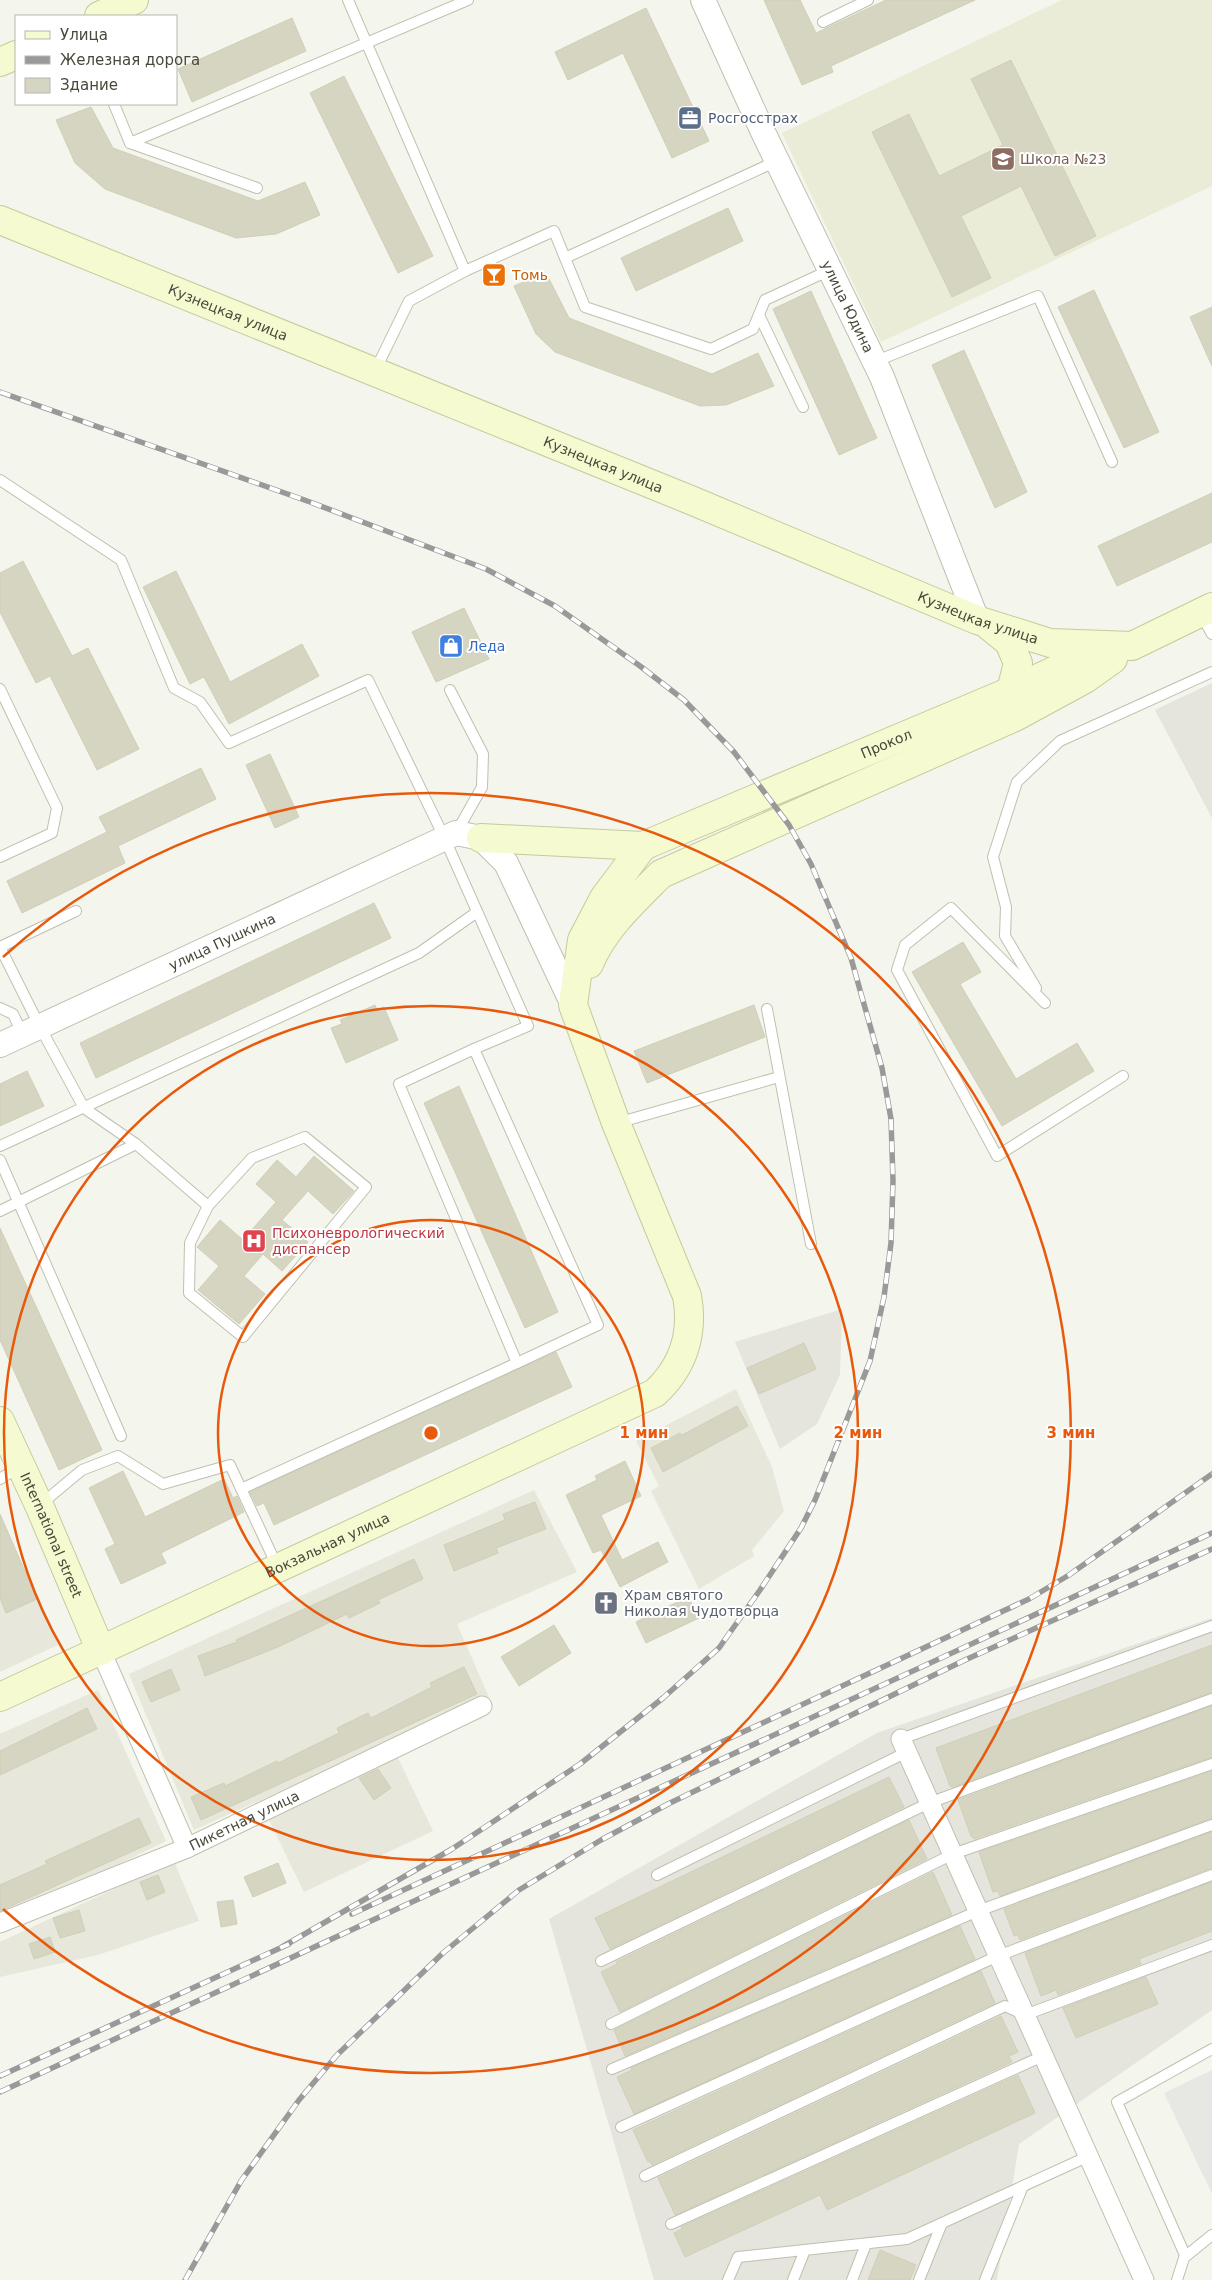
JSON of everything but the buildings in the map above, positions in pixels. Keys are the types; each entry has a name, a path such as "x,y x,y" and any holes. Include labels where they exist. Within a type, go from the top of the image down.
{"main road":[{"path":"0,62 15,55"},
{"name":"Кузнецкая улица","path":"0,220 702,505 982,622 1050,643 1132,646 1208,618"},
{"path":"982,622 1009,642 1018,663 1011,691"},
{"path":"572,1005 594,952 624,910 661,874 1015,717 1085,679 1132,646"},
{"name":"Прокол","path":"643,846 1011,691 1062,667 1132,646"},
{"path":"460,836 643,846"},
{"path":"616,1123 572,1005 582,940 604,898 643,846"},
{"name":"Вокзальная улица","path":"0,1697 655,1393 679,1364 690,1326 690,1308 687,1296 616,1123"},
{"name":"International street","path":"0,1421 7,1476 39,1505 101,1650"}],"street":[{"name":"улица Юдина","path":"703,0 777,161 874,362 982,622"},
{"path":"460,836 506,863 572,1005"},
{"name":"улица Пушкина","path":"0,1045 460,836"},
{"path":"101,1650 187,1848"},
{"name":"Пикетная улица","path":"0,1923 187,1848 482,1706"},
{"path":"904,1746 1144,2280"}],"lane":[{"path":"348,0 466,271"},
{"path":"130,144 468,0"},
{"path":"823,22 868,0"},
{"path":"114,105 130,144 257,188"},
{"path":"565,258 777,161"},
{"path":"375,372 409,300 466,271 554,231 585,307 711,349 753,329 766,300 830,270"},
{"path":"874,362 1038,296 1112,462"},
{"path":"759,314 803,407"},
{"path":"0,480 121,560 174,688 200,702 229,742 368,680 460,836 477,912 528,1026 399,1084 516,1364"},
{"path":"1123,1076 997,1156 897,970 905,945 951,908 1045,1003 1005,936 1006,907 993,857 1017,782 1060,741 1212,672"},
{"path":"0,690 57,808 52,833 0,857"},
{"path":"450,690 483,754 482,787 460,836"},
{"path":"31,1031 0,947 76,911"},
{"path":"0,1146 418,953 477,912"},
{"path":"0,1008 13,1014 31,1031 84,1108 136,1144 208,1206"},
{"path":"767,1009 811,1244"},
{"path":"241,1489 598,1325 474,1049"},
{"path":"616,1123 780,1077"},
{"path":"305,1137 366,1187 243,1337 189,1293 190,1243 208,1206 252,1158 305,1137"},
{"path":"0,1211 136,1144"},
{"path":"0,1160 121,1436"},
{"path":"39,1505 82,1470 118,1456 163,1484 230,1465 279,1568"},
{"path":"657,1874 904,1746 1212,1626"},
{"path":"600,1961 929,1803 1212,1699"},
{"path":"611,2024 953,1854 1212,1764"},
{"path":"612,2069 978,1911 1212,1825"},
{"path":"621,2127 998,1956 1212,1875"},
{"path":"645,2176 1005,2006 1025,2014 1212,1945"},
{"path":"1185,2255 1117,2102 1212,2049"},
{"path":"671,2224 1043,2056"},
{"path":"728,2280 738,2257 908,2239 1088,2156"},
{"path":"985,2280 1023,2186"},
{"path":"919,2280 942,2223"},
{"path":"1177,2280 1185,2255 1212,2235"},
{"path":"852,2280 866,2244"},
{"path":"793,2280 805,2250"}],"shaded area":[{"name":"Школа №23","path":"1062,0 1212,0 1212,186 881,342 782,133"},
{"path":"1212,683 1212,818 1155,710"},
{"path":"842,1309 840,1375 817,1424 780,1449 735,1342"},
{"path":"736,1389 772,1467 784,1511 752,1550 754,1556 699,1589 651,1491 659,1486 636,1441"},
{"path":"534,1490 577,1572 457,1624 489,1697 194,1830 129,1674"},
{"path":"0,1514 58,1645 0,1672"},
{"path":"1212,1618 1212,2010 1019,2144 997,2280 654,2280 549,1919 877,1733"},
{"path":"98,1690 166,1841 0,1922 0,1734"},
{"path":"396,1754 433,1831 304,1892 268,1818"},
{"path":"174,1861 199,1921 98,1955 0,1977 0,1942"},
{"path":"1212,2070 1212,2194 1164,2093"}],"railway":[{"path":"0,392 310,502 486,569 555,606 640,666 684,700 734,752 789,825 811,864 851,958 882,1068 891,1119 893,1181 891,1243 884,1297 870,1361 815,1500 801,1528 760,1590 719,1648 663,1698 580,1764 452,1849 282,1947"},
{"path":"352,1914 1029,1599 1069,1575 1212,1474"},
{"path":"0,2092 1212,1533"},
{"path":"185,2280 241,2181 299,2100 337,2055 443,1953 519,1890 601,1840 668,1804 965,1660 1212,1549"},
{"path":"0,2076 289,1944"}],"place":[{"name":"Росгосстрах","path":"690,118"},
{"name":"Школа №23","path":"1003,159"},
{"name":"Томь","path":"494,275"},
{"name":"Леда","path":"451,646"},
{"name":"Психоневрологический диспансер","path":"254,1241"},
{"name":"Храм святого Николая Чудотворца","path":"606,1603"}]}
